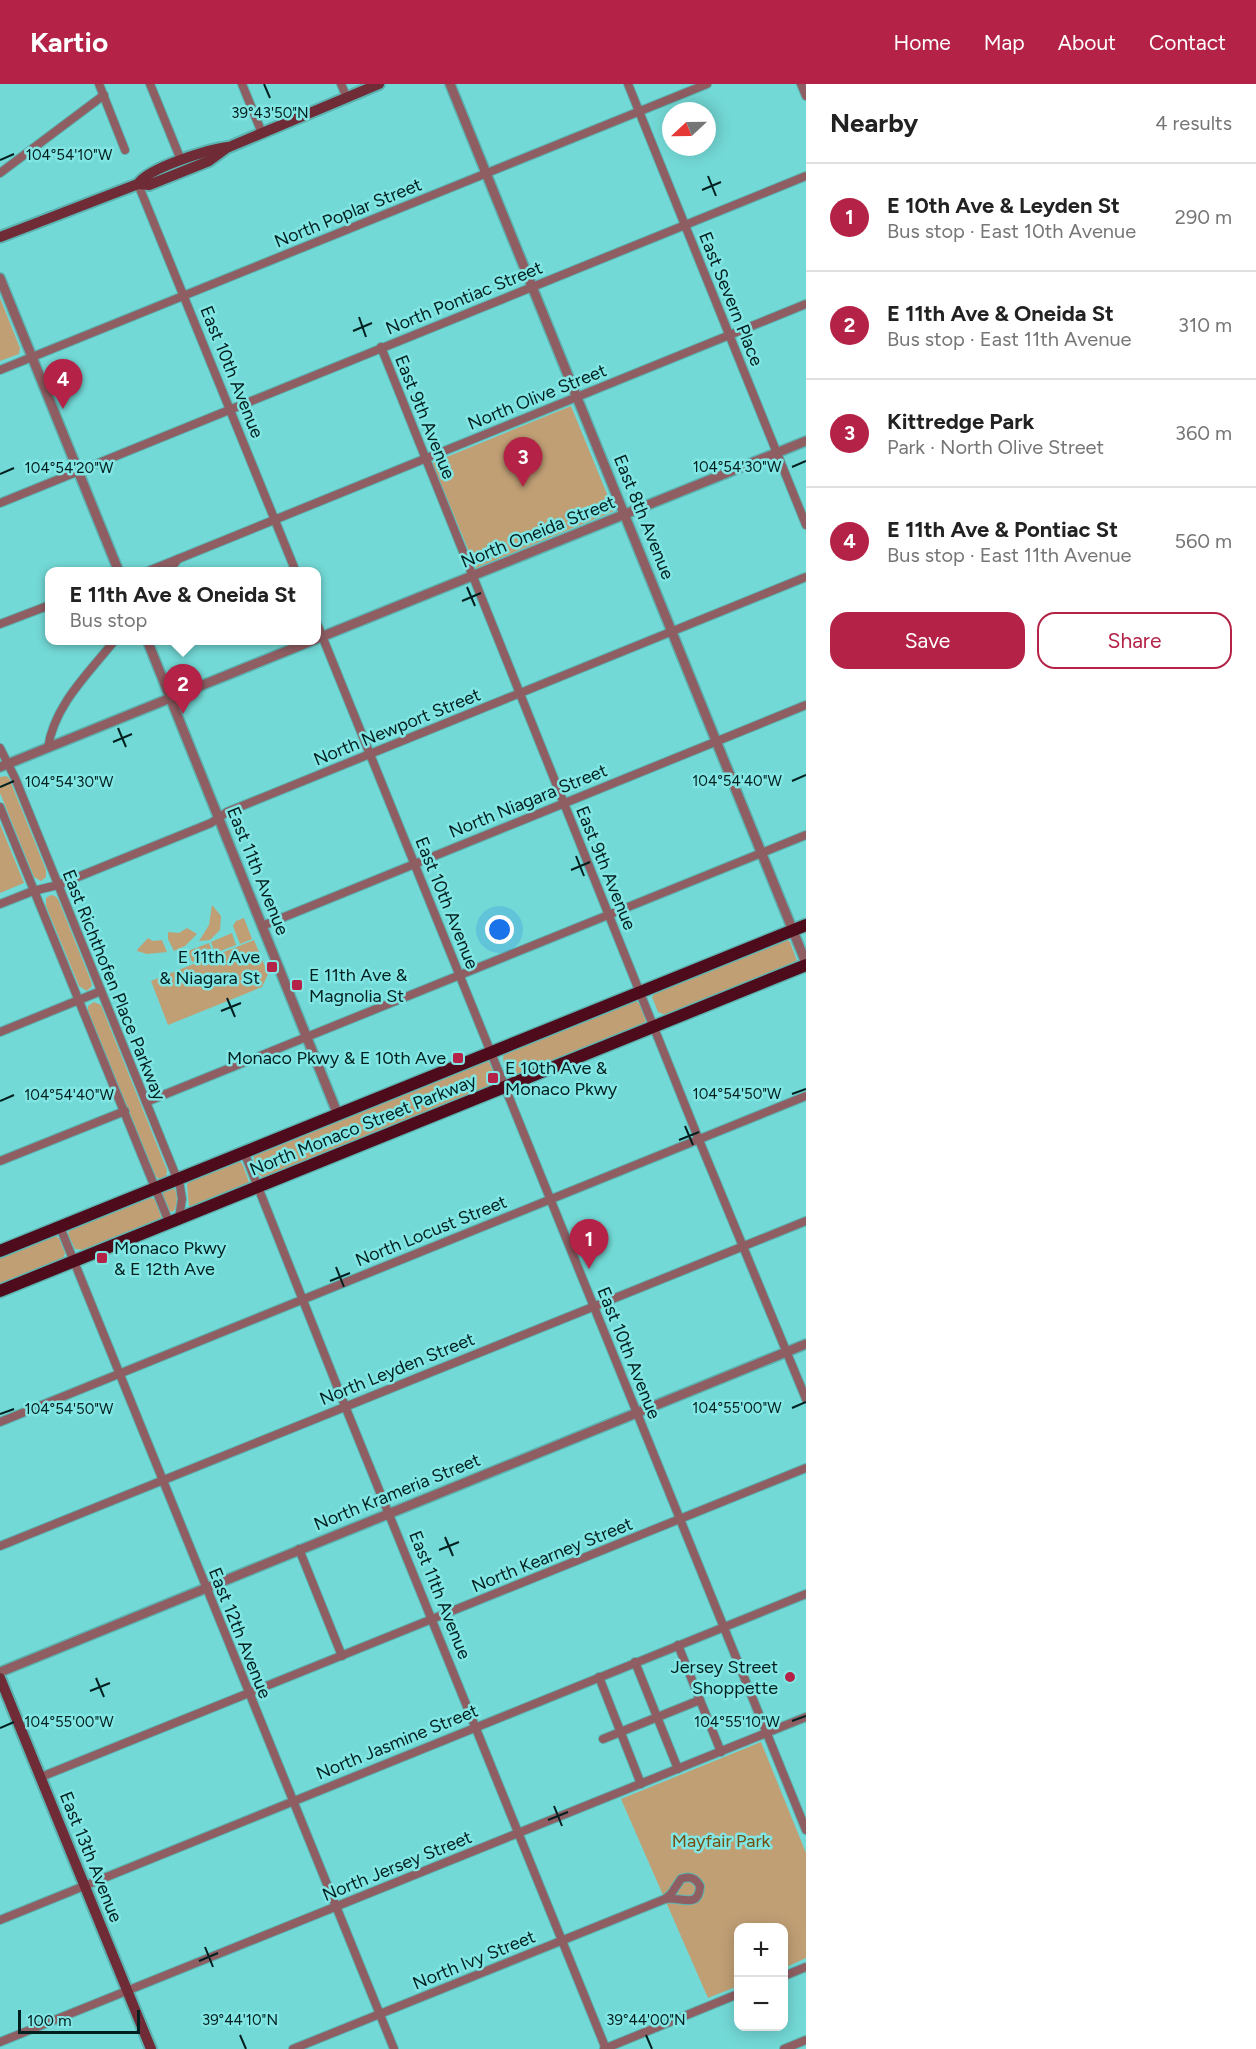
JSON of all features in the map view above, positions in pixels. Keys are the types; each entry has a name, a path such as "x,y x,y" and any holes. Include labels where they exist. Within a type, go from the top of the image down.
{"main road":[{"path":"0,237 138,184 149,185 209,161 229,147 379,84"},
{"path":"138,184 146,175 181,160 212,149 229,147"},
{"name":"North Monaco Street Parkway","path":"0,1251 806,925"},
{"name":"North Monaco Street Parkway","path":"0,1291 806,964"},
{"name":"East 13th Avenue","path":"0,1678 151,2049"}],"street":[{"path":"99,84 125,150"},
{"path":"150,84 181,160"},
{"path":"242,84 262,133"},
{"path":"341,84 347,98"},
{"name":"East 8th Avenue","path":"450,84 806,964"},
{"name":"East Severn Place","path":"628,84 806,525"},
{"name":"North Poplar Street","path":"0,370 707,84"},
{"path":"801,84 806,96"},
{"path":"0,172 104,95"},
{"name":"North Pontiac Street","path":"0,503 806,176"},
{"name":"East 10th Avenue","path":"138,184 294,567"},
{"path":"0,278 117,567"},
{"name":"North Olive Street","path":"158,567 806,304"},
{"name":"East 9th Avenue","path":"381,347 699,1140 806,1399"},
{"name":"North Oneida Street","path":"321,638 806,441"},
{"path":"172,567 179,558"},
{"name":"North Newport Street","path":"0,904 33,891 58,885 211,823 227,812 806,577"},
{"path":"0,624 45,607"},
{"path":"48,748 58,713 111,645"},
{"name":"East 11th Avenue","path":"149,645 338,1115"},
{"name":"North Oneida Street","path":"3,766 303,645"},
{"name":"East 10th Avenue","path":"321,645 370,754 415,863 806,1830"},
{"name":"North Niagara Street","path":"262,926 806,705"},
{"name":"East Richthofen Place Parkway","path":"0,748 3,766 15,778 177,1179 182,1199 174,1220"},
{"name":"East Richthofen Place Parkway","path":"0,807 156,1188 174,1220"},
{"path":"146,1102 806,835"},
{"path":"0,1032 101,991"},
{"name":"North Locust Street","path":"0,1422 806,1096"},
{"path":"0,1161 125,1111"},
{"name":"East 11th Avenue","path":"244,1152 605,2049"},
{"name":"North Leyden Street","path":"0,1546 806,1221"},
{"name":"East 12th Avenue","path":"60,1227 394,2049"},
{"name":"North Krameria Street","path":"0,1672 806,1344"},
{"name":"North Kearney Street","path":"41,1777 806,1468"},
{"path":"299,1549 342,1656"},
{"name":"North Jasmine Street","path":"0,1920 806,1594"},
{"path":"678,1646 721,1752"},
{"path":"635,1662 678,1769"},
{"path":"598,1677 642,1784"},
{"path":"603,1739 699,1700"},
{"name":"North Jersey Street","path":"0,2042 806,1717"},
{"name":"North Ivy Street","path":"293,2049 665,1899"},
{"path":"788,1974 806,1967"},
{"path":"605,2049 734,1996"},
{"path":"784,2049 806,2040"}],"green space":[{"path":"0,298 20,348 19,354 0,361"},
{"path":"571,406 614,511 476,568 432,463"},
{"path":"0,777 9,778 46,870 46,877 41,881 34,877 0,793"},
{"path":"0,824 24,883 0,893"},
{"path":"51,895 58,899 91,981 92,986 87,991 79,986 46,906 46,898"},
{"path":"212,905 221,916 220,930 210,940 199,941 209,925"},
{"path":"244,918 252,939 240,944 233,926 236,921"},
{"path":"187,928 197,934 185,946 174,951 168,939 168,932 179,933"},
{"path":"232,933 236,945 215,953 211,942"},
{"path":"148,938 153,941 162,940 167,952 147,954 137,951"},
{"path":"786,939 790,942 797,961 795,965 665,1015 658,1012 652,997 656,992"},
{"path":"254,940 268,974 262,987 168,1025 151,981"},
{"path":"209,943 213,954 192,962 188,951"},
{"path":"635,1000 644,1012 644,1026 515,1078 507,1071 503,1060 504,1053"},
{"path":"94,1002 101,1005 167,1170 166,1178 159,1179 155,1176 88,1011 88,1006"},
{"path":"484,1060 489,1062 496,1077 494,1086 268,1177 263,1178 257,1170 254,1154"},
{"path":"237,1161 242,1163 248,1184 194,1207 189,1206 187,1185 190,1179"},
{"path":"173,1187 177,1202 174,1211 170,1212 162,1193"},
{"path":"146,1197 155,1199 161,1221 85,1250 75,1249 68,1234 70,1228"},
{"path":"54,1235 59,1238 65,1253 63,1259 0,1285 0,1256"},
{"name":"Mayfair Park","path":"761,1742 806,1853 806,1958 788,1966 788,1923 734,1923 734,1988 708,1998 621,1799"}],"place":[{"name":"E 11th Ave & Pontiac St","path":"63,409"},
{"name":"Kittredge Park","path":"523,487"},
{"name":"E 11th Ave & Oneida St","path":"183,714"},
{"name":"E 11th Ave & Niagara St","path":"272,967"},
{"name":"E 11th Ave & Magnolia St","path":"297,985"},
{"name":"Monaco Pkwy & E 10th Ave","path":"458,1058"},
{"name":"E 10th Ave & Monaco Pkwy","path":"493,1078"},
{"name":"Monaco Pkwy & E 12th Ave","path":"102,1258"},
{"name":"E 10th Ave & Leyden St","path":"589,1269"},
{"name":"Jersey Street Shoppette","path":"790,1677"}]}
